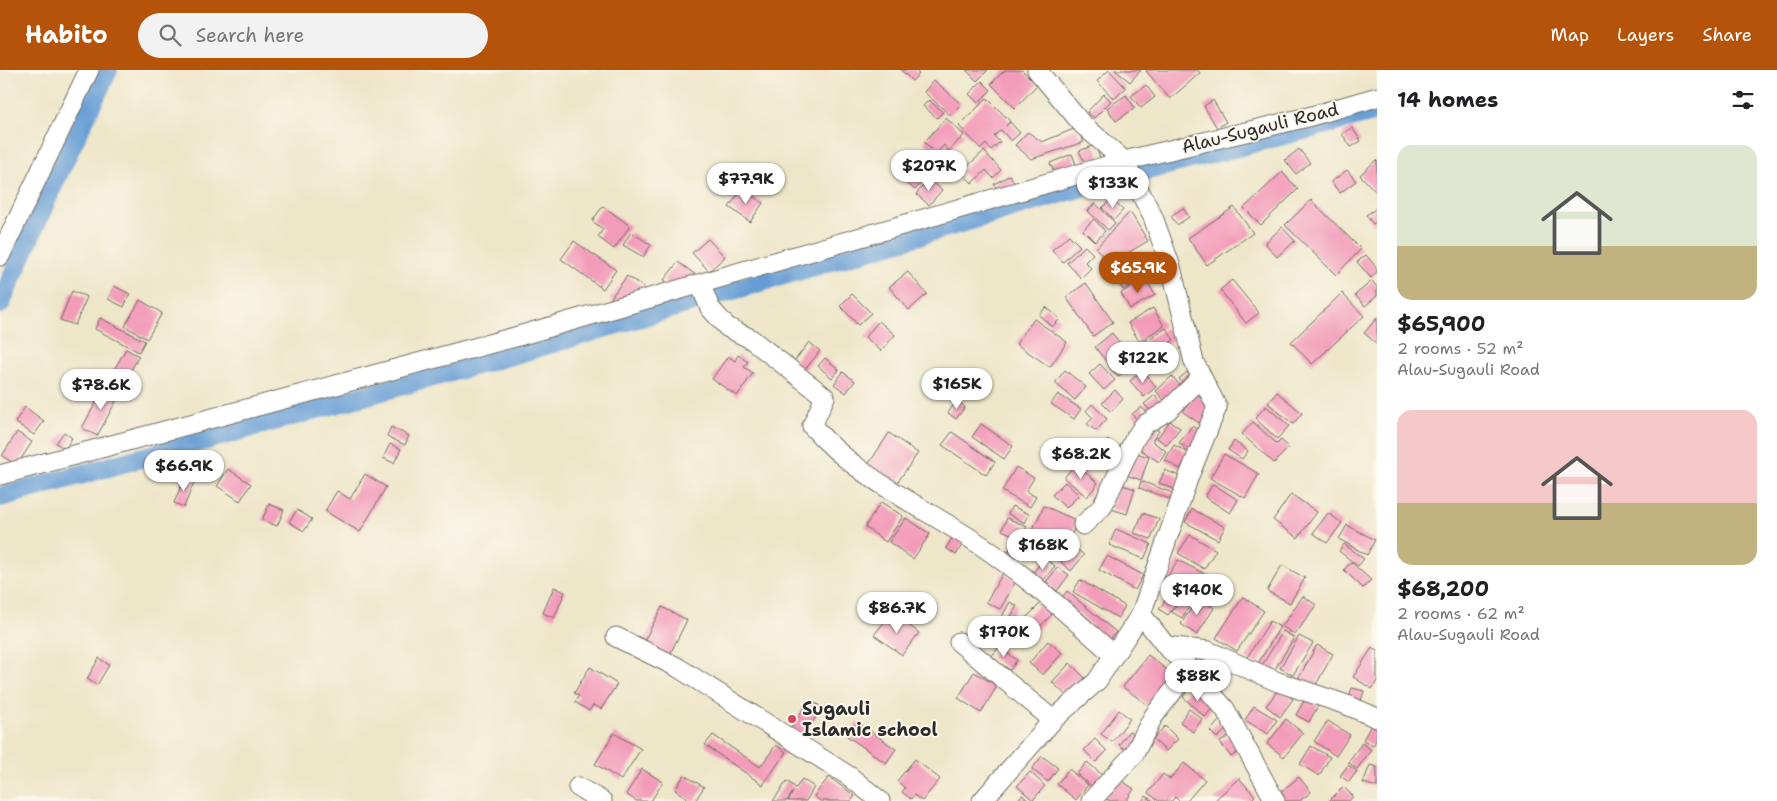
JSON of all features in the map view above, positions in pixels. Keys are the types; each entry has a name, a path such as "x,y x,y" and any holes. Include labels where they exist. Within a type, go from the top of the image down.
{"street":[{"path":"0,256 90,70"},
{"path":"982,801 1054,720 1097,681 1141,614 1189,476 1217,408 1194,362 1171,267 1156,225 1129,170 1082,124 1037,70"},
{"name":"Alau-Sugauli Road","path":"0,476 515,337 700,284 1129,170 1377,97"},
{"path":"700,284 710,308 727,327 751,339 825,397 812,426 828,445 848,462 982,546 1056,603 1114,655"},
{"path":"1083,525 1102,507 1134,440 1144,425 1167,411 1202,377"},
{"path":"1141,614 1166,646 1225,709 1267,797"},
{"path":"616,637 677,667 849,776 880,801"},
{"path":"959,642 1054,720"},
{"path":"1166,646 1208,651 1278,682 1347,705 1377,718"},
{"path":"1091,801 1134,754 1153,717 1190,670"},
{"path":"578,787 602,801"}],"building":[{"path":"901,70 915,70 919,74 912,81"},
{"path":"966,70 988,70 977,81"},
{"path":"1005,70 1022,70 1037,85 1015,108 991,84"},
{"path":"1109,70 1126,88 1114,99 1097,81"},
{"path":"1115,70 1141,70 1130,82"},
{"path":"1147,70 1198,70 1200,73 1170,99"},
{"path":"934,80 961,104 950,115 924,92"},
{"path":"982,81 991,90 978,103 969,94"},
{"path":"1146,85 1155,97 1141,108 1131,96"},
{"path":"1104,94 1111,101 1094,118 1087,112"},
{"path":"1126,95 1135,108 1116,121 1107,108"},
{"path":"987,98 1010,121 1006,126 1010,122 1020,133 1011,141 1001,130 994,136 1000,142 991,150 986,144 981,149 959,126"},
{"path":"929,100 943,112 937,118 923,106"},
{"path":"1213,100 1226,122 1217,128 1204,106"},
{"path":"946,118 964,135 949,151 944,145 936,154 924,142"},
{"path":"1076,128 1084,142 1031,159 1015,145 1028,132 1042,142"},
{"path":"1352,128 1361,141 1351,147 1342,134"},
{"path":"1095,145 1101,160 1087,167 1079,151"},
{"path":"1299,149 1310,163 1296,174 1285,160"},
{"path":"984,151 1001,170 993,178 986,170 972,183 961,172"},
{"path":"921,152 936,165 915,190 900,177"},
{"path":"1072,154 1077,167 1056,176 1050,163"},
{"path":"1377,161 1377,193 1360,175"},
{"path":"1347,170 1356,181 1340,193 1331,182"},
{"path":"1282,172 1298,189 1261,225 1244,208"},
{"path":"1010,175 1015,184 1000,194 994,184"},
{"path":"929,179 942,190 929,205 916,194"},
{"path":"742,189 763,203 750,222 729,207"},
{"path":"1111,199 1123,210 1114,220 1102,208"},
{"path":"1311,200 1361,249 1336,275 1285,225"},
{"path":"1095,203 1115,223 1108,230 1088,211"},
{"path":"603,206 630,226 614,249 598,237 603,229 592,221"},
{"path":"1234,207 1253,233 1207,265 1188,238"},
{"path":"1183,208 1189,217 1177,225 1171,216"},
{"path":"1377,208 1377,221 1373,224 1366,215"},
{"path":"1130,212 1148,241 1109,264 1096,248"},
{"path":"1094,219 1105,231 1095,242 1083,230"},
{"path":"1282,227 1295,241 1277,257 1265,243"},
{"path":"631,232 651,245 643,257 623,245"},
{"path":"1069,235 1080,246 1063,262 1052,250"},
{"path":"708,239 725,257 709,271 692,253"},
{"path":"574,241 616,270 603,289 561,259"},
{"path":"1085,246 1093,254 1085,262 1091,268 1081,278 1067,263"},
{"path":"1137,255 1149,275 1123,290 1112,270"},
{"path":"1366,255 1377,268 1377,272 1371,278 1357,262"},
{"path":"678,262 707,283 677,290 664,280"},
{"path":"908,272 927,294 909,310 889,287"},
{"path":"627,276 645,288 628,312 610,299"},
{"path":"1146,279 1155,295 1130,309 1121,293"},
{"path":"1232,280 1259,313 1246,323 1220,290"},
{"path":"1372,281 1377,287 1377,296 1365,306 1355,295"},
{"path":"1086,283 1113,322 1093,336 1066,297"},
{"path":"114,286 130,294 124,307 108,299"},
{"path":"72,291 87,297 75,325 60,320"},
{"path":"1342,293 1364,316 1312,364 1291,342"},
{"path":"852,294 871,313 858,325 840,306"},
{"path":"140,300 162,313 147,339 125,326"},
{"path":"1046,307 1060,319 1052,327 1039,315"},
{"path":"1153,308 1164,326 1139,341 1128,323"},
{"path":"100,318 145,341 139,352 95,329"},
{"path":"1377,318 1377,344 1364,333"},
{"path":"1034,319 1067,342 1050,367 1016,344"},
{"path":"879,321 895,335 881,351 865,337"},
{"path":"1166,328 1174,340 1147,357 1139,344"},
{"path":"1112,333 1135,363 1118,377 1095,347"},
{"path":"809,342 820,351 803,372 792,364"},
{"path":"126,349 139,356 121,388 108,380"},
{"path":"738,355 748,362 744,367 753,373 737,396 712,379 728,356 735,361"},
{"path":"825,358 839,370 832,378 818,366"},
{"path":"1100,364 1115,380 1104,390 1089,374"},
{"path":"1065,370 1086,387 1075,400 1055,383"},
{"path":"1143,370 1156,387 1144,397 1130,381"},
{"path":"843,372 855,381 846,393 834,384"},
{"path":"1187,372 1193,379 1186,386 1179,379"},
{"path":"1172,376 1184,390 1168,405 1156,391"},
{"path":"105,386 120,394 97,436 82,428"},
{"path":"1115,390 1123,399 1111,412 1102,403"},
{"path":"1277,392 1302,413 1293,424 1268,403"},
{"path":"1058,394 1081,409 1074,419 1051,404"},
{"path":"1195,394 1215,407 1202,425 1183,412"},
{"path":"1155,395 1162,403 1152,412 1144,404"},
{"path":"957,400 965,407 956,419 948,413"},
{"path":"1092,404 1107,419 1096,431 1087,424 1093,418 1086,411"},
{"path":"1266,406 1289,426 1277,439 1255,418"},
{"path":"25,407 44,421 34,435 15,422"},
{"path":"1141,407 1148,414 1139,422 1132,414"},
{"path":"1170,421 1180,428 1167,445 1157,438"},
{"path":"1253,422 1277,444 1281,440 1289,447 1274,463 1242,434"},
{"path":"981,424 1013,446 1004,459 972,437"},
{"path":"1149,424 1159,431 1152,441 1166,451 1159,462 1135,446"},
{"path":"1192,426 1203,433 1191,451 1179,443"},
{"path":"391,427 409,436 405,445 387,436"},
{"path":"17,432 32,442 17,465 2,456"},
{"path":"64,432 72,438 65,449 56,443"},
{"path":"952,432 995,462 986,475 942,445"},
{"path":"889,433 918,453 894,487 866,468"},
{"path":"1108,440 1121,454 1110,464 1097,450"},
{"path":"1234,441 1248,451 1242,459 1228,450"},
{"path":"1077,443 1096,458 1087,470 1067,454"},
{"path":"390,444 401,449 394,463 383,458"},
{"path":"1174,445 1189,453 1180,469 1165,460"},
{"path":"1130,451 1149,457 1141,480 1122,474"},
{"path":"1224,454 1259,474 1245,498 1210,478"},
{"path":"1075,464 1098,483 1087,497 1064,478"},
{"path":"1016,467 1034,478 1026,491 1036,497 1030,507 1002,491"},
{"path":"228,469 251,484 240,501 217,486"},
{"path":"1165,470 1179,476 1174,489 1159,483"},
{"path":"365,474 386,487 360,532 325,511 337,491 350,499"},
{"path":"185,476 195,480 184,507 174,503"},
{"path":"1141,481 1175,494 1173,500 1139,488"},
{"path":"1065,482 1079,495 1066,508 1052,495"},
{"path":"1119,484 1135,489 1127,514 1111,509"},
{"path":"1213,484 1238,500 1230,513 1205,497"},
{"path":"1291,494 1317,512 1298,538 1273,520"},
{"path":"881,502 903,516 886,542 865,527"},
{"path":"269,504 284,510 277,526 262,520"},
{"path":"1012,506 1029,514 1025,523 1008,514"},
{"path":"1044,506 1078,521 1061,556 1027,541"},
{"path":"1192,509 1225,527 1218,540 1185,522"},
{"path":"297,510 312,519 304,531 289,522"},
{"path":"1143,513 1159,519 1151,539 1134,533"},
{"path":"1328,513 1342,523 1327,543 1313,533"},
{"path":"906,518 930,534 913,559 889,542"},
{"path":"1007,518 1027,527 1021,539 1002,530"},
{"path":"1347,525 1375,540 1367,555 1339,539"},
{"path":"1116,529 1151,544 1144,559 1109,545"},
{"path":"954,535 964,542 956,555 946,548"},
{"path":"1190,535 1216,550 1204,569 1178,553"},
{"path":"1013,543 1021,547 1014,560 1006,556"},
{"path":"1344,544 1364,559 1358,566 1339,551"},
{"path":"1074,547 1084,555 1071,571 1061,562"},
{"path":"1107,556 1143,575 1135,590 1099,570"},
{"path":"1045,558 1055,566 1041,583 1031,575"},
{"path":"1178,560 1228,586 1218,604 1198,593 1182,618 1172,612 1187,587 1185,586 1179,598 1160,588"},
{"path":"1351,562 1371,580 1363,588 1344,570"},
{"path":"1282,565 1305,578 1290,603 1267,591"},
{"path":"1058,567 1069,575 1057,591 1046,582"},
{"path":"1003,573 1016,581 1000,609 986,602"},
{"path":"1080,580 1125,606 1118,618 1073,592"},
{"path":"554,587 565,592 554,618 543,613"},
{"path":"1067,591 1116,632 1109,640 1061,599"},
{"path":"1303,596 1316,605 1295,635 1282,626"},
{"path":"1243,597 1264,611 1237,651 1216,638"},
{"path":"1167,598 1176,604 1168,615 1159,609"},
{"path":"1198,598 1214,608 1197,635 1181,624"},
{"path":"1010,602 1017,606 1003,630 997,626"},
{"path":"1041,603 1052,614 1037,630 1025,619"},
{"path":"662,607 687,620 669,656 643,643"},
{"path":"892,612 919,633 902,655 874,635"},
{"path":"1270,621 1280,627 1257,665 1246,659"},
{"path":"1283,631 1294,638 1272,674 1261,667"},
{"path":"1299,636 1313,643 1293,675 1280,668"},
{"path":"1048,641 1062,653 1043,675 1029,663"},
{"path":"1317,645 1333,654 1313,690 1297,681"},
{"path":"999,647 1017,660 1010,670 991,657"},
{"path":"1372,648 1377,651 1377,681 1372,689 1353,677"},
{"path":"1148,655 1177,678 1153,709 1123,687"},
{"path":"99,658 109,665 97,685 87,679"},
{"path":"1070,663 1090,683 1072,701 1052,682"},
{"path":"590,667 617,684 601,709 593,705 589,711 575,702 579,696 574,693"},
{"path":"974,672 997,686 981,713 958,698"},
{"path":"1192,686 1214,706 1205,717 1183,697"},
{"path":"1352,688 1364,691 1361,701 1349,697"},
{"path":"1279,689 1293,699 1280,717 1266,706"},
{"path":"1305,699 1318,706 1309,722 1296,715"},
{"path":"809,700 822,707 800,742 787,734"},
{"path":"1254,706 1277,720 1268,734 1245,720"},
{"path":"1189,709 1202,719 1193,732 1180,722"},
{"path":"1119,710 1130,719 1112,742 1101,734"},
{"path":"1286,719 1303,733 1284,757 1267,744"},
{"path":"1220,720 1228,728 1217,738 1210,731"},
{"path":"1328,721 1350,735 1336,756 1314,741"},
{"path":"857,722 896,749 886,763 847,736"},
{"path":"1372,723 1377,725 1377,739 1373,746 1363,740"},
{"path":"1165,726 1178,739 1166,751 1153,739"},
{"path":"1129,731 1140,739 1130,753 1119,745"},
{"path":"614,733 641,749 621,780 595,764"},
{"path":"1232,734 1242,749 1231,757 1220,742"},
{"path":"713,735 760,767 776,745 786,752 763,785 705,745"},
{"path":"1095,739 1107,751 1096,762 1084,750"},
{"path":"1362,743 1371,750 1357,769 1348,762"},
{"path":"1311,746 1330,757 1319,776 1300,764"},
{"path":"1042,756 1058,768 1048,782 1032,769"},
{"path":"915,759 940,779 922,801 914,795 911,799 902,792 905,788 897,781"},
{"path":"1087,762 1106,778 1096,790 1077,774"},
{"path":"1184,763 1205,780 1187,801 1179,801 1175,797 1172,801 1159,801 1148,793 1163,774 1170,779"},
{"path":"1348,765 1357,771 1349,782 1340,776"},
{"path":"1370,765 1377,767 1377,787 1363,783"},
{"path":"642,769 663,782 651,801 636,801 626,794"},
{"path":"1069,769 1088,785 1076,800 1057,784"},
{"path":"1030,772 1045,786 1033,800 1017,786"},
{"path":"684,775 704,787 695,801 675,790"},
{"path":"829,777 855,796 851,801 820,801 814,796"},
{"path":"1299,777 1311,792 1300,801 1285,801 1279,793"},
{"path":"1118,778 1134,789 1126,801 1110,801 1105,798"},
{"path":"1239,778 1255,796 1250,801 1214,801"},
{"path":"802,779 814,787 806,801 788,801 793,792 787,801 773,801 787,781 796,788"},
{"path":"1343,787 1353,796 1349,801 1329,801"},
{"path":"1022,795 1029,801 1017,801"},
{"path":"1146,796 1153,801 1142,801"}],"waterway":[{"path":"0,304 59,172 108,70"},
{"path":"0,497 515,354 1097,183 1377,111"}],"place":[{"name":"Sugauli Islamic school","path":"792,719"}]}
